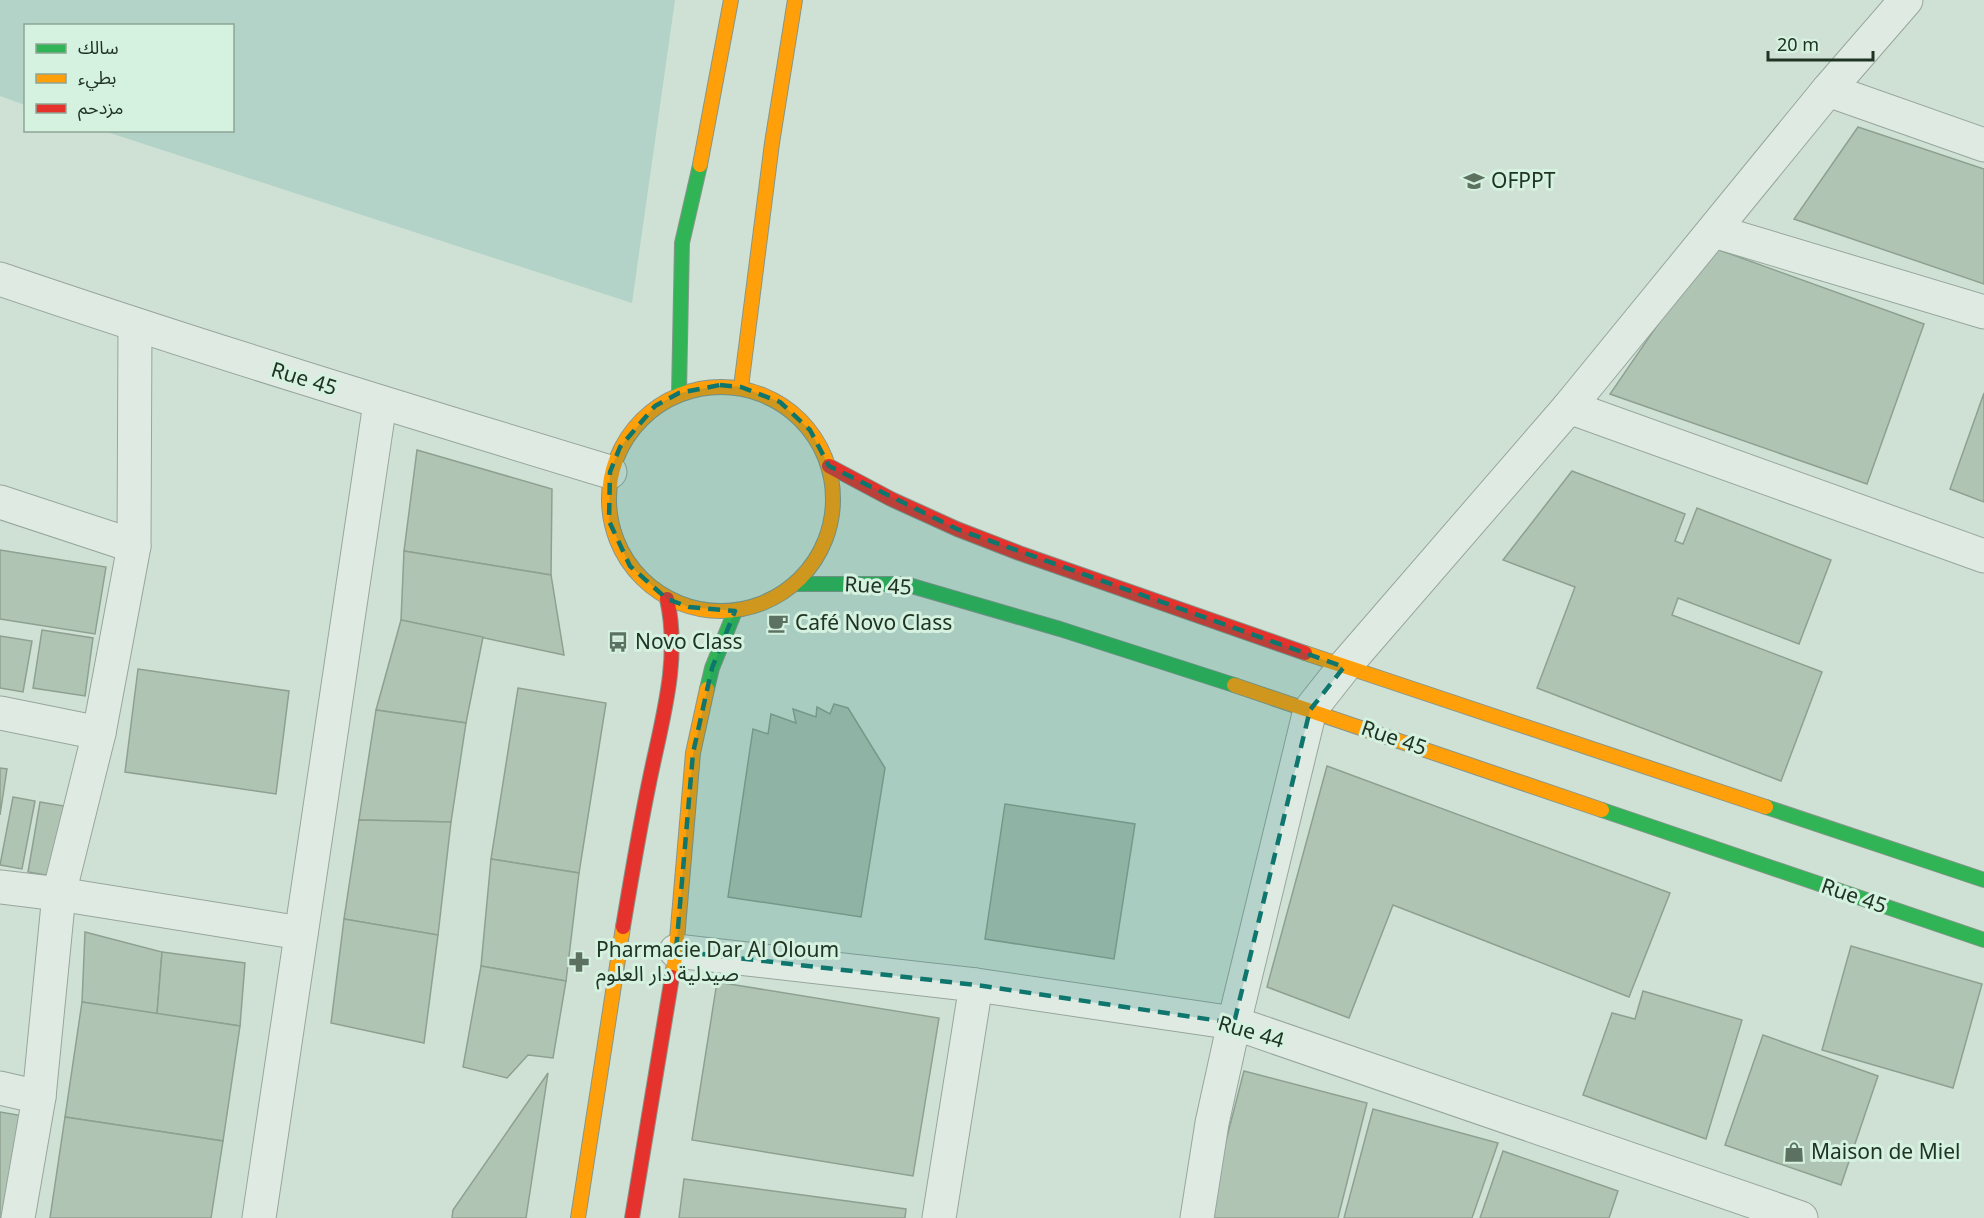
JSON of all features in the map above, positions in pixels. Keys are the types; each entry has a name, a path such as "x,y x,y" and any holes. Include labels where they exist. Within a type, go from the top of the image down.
{"street":[{"path":"679,393 682,243 708,130 731,0"},
{"path":"741,387 772,143 795,0"},
{"path":"1197,1218 1212,1123 1234,1023 1310,710 1344,667 1569,407 1828,90 1906,0"},
{"path":"1828,90 1984,145"},
{"path":"1714,231 1984,312"},
{"name":"Rue 45","path":"0,279 135,326 610,472"},
{"path":"18,1218 39,1097 58,894 99,733 134,546 135,326"},
{"path":"720,385 741,387 780,402 810,430 829,466 834,492 832,518 825,543 817,558 795,584 767,603 735,611 711,612 689,608 667,599 630,566 609,521 610,472 620,447 635,424 655,406 679,393 699,387 720,385"},
{"path":"259,1218 381,403"},
{"path":"1569,407 1984,556"},
{"path":"829,466 891,499 968,533 1344,667 1984,880"},
{"path":"0,502 134,546"},
{"name":"Rue 45","path":"795,584 905,584 1060,629 1310,710 1984,940"},
{"path":"578,1218 635,850 671,676 671,617 667,599"},
{"path":"632,1218 676,951 693,753 712,668 735,611"},
{"path":"0,713 99,733"},
{"path":"0,887 58,894 301,933"},
{"name":"Rue 44","path":"676,951 976,985 1234,1023 1802,1218"},
{"path":"939,1218 976,985"},
{"path":"0,1088 39,1097"}],"highlighted area":[{"path":"720,385 741,387 780,402 810,430 829,466 957,529 1344,667 1310,710 1234,1023 976,985 676,951 693,753 712,668 735,611 689,607 667,599 630,566 609,521 610,472 620,447 655,406 679,393"}],"shaded area":[{"path":"0,0 675,0 632,303 107,132 234,132 234,24 24,24 24,105 0,96"}],"building":[{"path":"1858,127 1984,169 1984,284 1794,219"},
{"path":"1711,247 1924,324 1867,484 1610,394"},
{"path":"1984,393 1984,502 1950,489"},
{"path":"417,450 552,489 551,575 404,551"},
{"path":"1572,471 1685,514 1675,541 1683,544 1697,508 1831,560 1799,644 1678,598 1672,615 1822,672 1781,781 1537,688 1575,587 1503,560"},
{"path":"0,550 106,567 95,634 0,619"},
{"path":"404,551 551,575 564,655 401,620"},
{"path":"401,620 483,637 466,723 376,710"},
{"path":"42,630 93,638 85,696 33,688"},
{"path":"0,636 32,641 23,692 0,688"},
{"path":"138,669 289,691 276,794 125,772"},
{"path":"518,688 606,703 579,873 491,859"},
{"path":"834,704 848,708 885,768 861,917 728,897 753,729 768,734 771,714 796,723 793,709 816,717 817,707 830,714"},
{"path":"376,710 466,723 451,822 359,820"},
{"path":"1327,766 1670,893 1629,997 1393,905 1349,1018 1267,987"},
{"path":"0,768 7,769 0,815"},
{"path":"13,797 35,801 22,869 0,865"},
{"path":"40,802 70,807 58,877 28,872"},
{"path":"1005,804 1135,824 1114,959 985,939"},
{"path":"359,820 451,822 438,935 344,919"},
{"path":"491,859 579,873 566,981 481,966"},
{"path":"344,919 438,935 424,1043 331,1023"},
{"path":"85,932 162,952 157,1014 82,1002"},
{"path":"1851,946 1982,984 1953,1088 1822,1050"},
{"path":"162,952 245,963 240,1026 157,1014"},
{"path":"481,966 566,981 553,1058 528,1055 507,1078 463,1067"},
{"path":"717,982 939,1018 913,1176 692,1140"},
{"path":"1643,991 1742,1020 1706,1139 1583,1095 1612,1013 1635,1019"},
{"path":"82,1002 240,1026 223,1141 65,1117"},
{"path":"1763,1035 1878,1076 1841,1185 1725,1145"},
{"path":"1244,1071 1367,1103 1338,1218 1206,1218"},
{"path":"548,1073 526,1218 452,1218 453,1210"},
{"path":"1373,1109 1498,1143 1472,1218 1344,1218"},
{"path":"0,1112 24,1116 8,1218 0,1218"},
{"path":"65,1117 223,1141 211,1218 50,1218"},
{"path":"1503,1151 1618,1191 1609,1218 1480,1218"},
{"path":"684,1179 906,1209 905,1218 679,1218"}],"traffic: fast":[{"path":"679,393 682,243 700,165"},
{"path":"795,584 905,584 1060,629 1234,685"},
{"path":"707,689 712,668 735,611"},
{"path":"1766,807 1984,880"},
{"path":"1602,810 1984,940"}],"traffic: slow":[{"path":"700,165 731,0"},
{"path":"741,387 772,143 795,0"},
{"path":"710,387 732,387 754,391 774,400 792,412 808,428 829,466 833,499 829,532 825,542 808,570 792,586 754,607 732,611 710,611 688,607 668,598 650,586 634,570 613,532 609,510 609,488 613,466 622,446 634,428 650,412 688,391 710,387"},
{"path":"1305,653 1766,807"},
{"path":"1234,685 1602,810"},
{"path":"672,977 693,753 707,689"},
{"path":"578,1218 623,927"}],"traffic: jam":[{"path":"829,466 891,499 957,529 1305,653"},
{"path":"623,927 668,692 672,645 667,599"},
{"path":"632,1218 672,977"}],"place":[{"name":"OFPPT","path":"1474,181"},
{"name":"Café Novo Class","path":"778,623"},
{"name":"Novo Class","path":"618,642"},
{"name":"Pharmacie Dar Al Oloum صيدلية دار العلوم","path":"579,962"},
{"name":"Maison de Miel","path":"1794,1152"}]}
